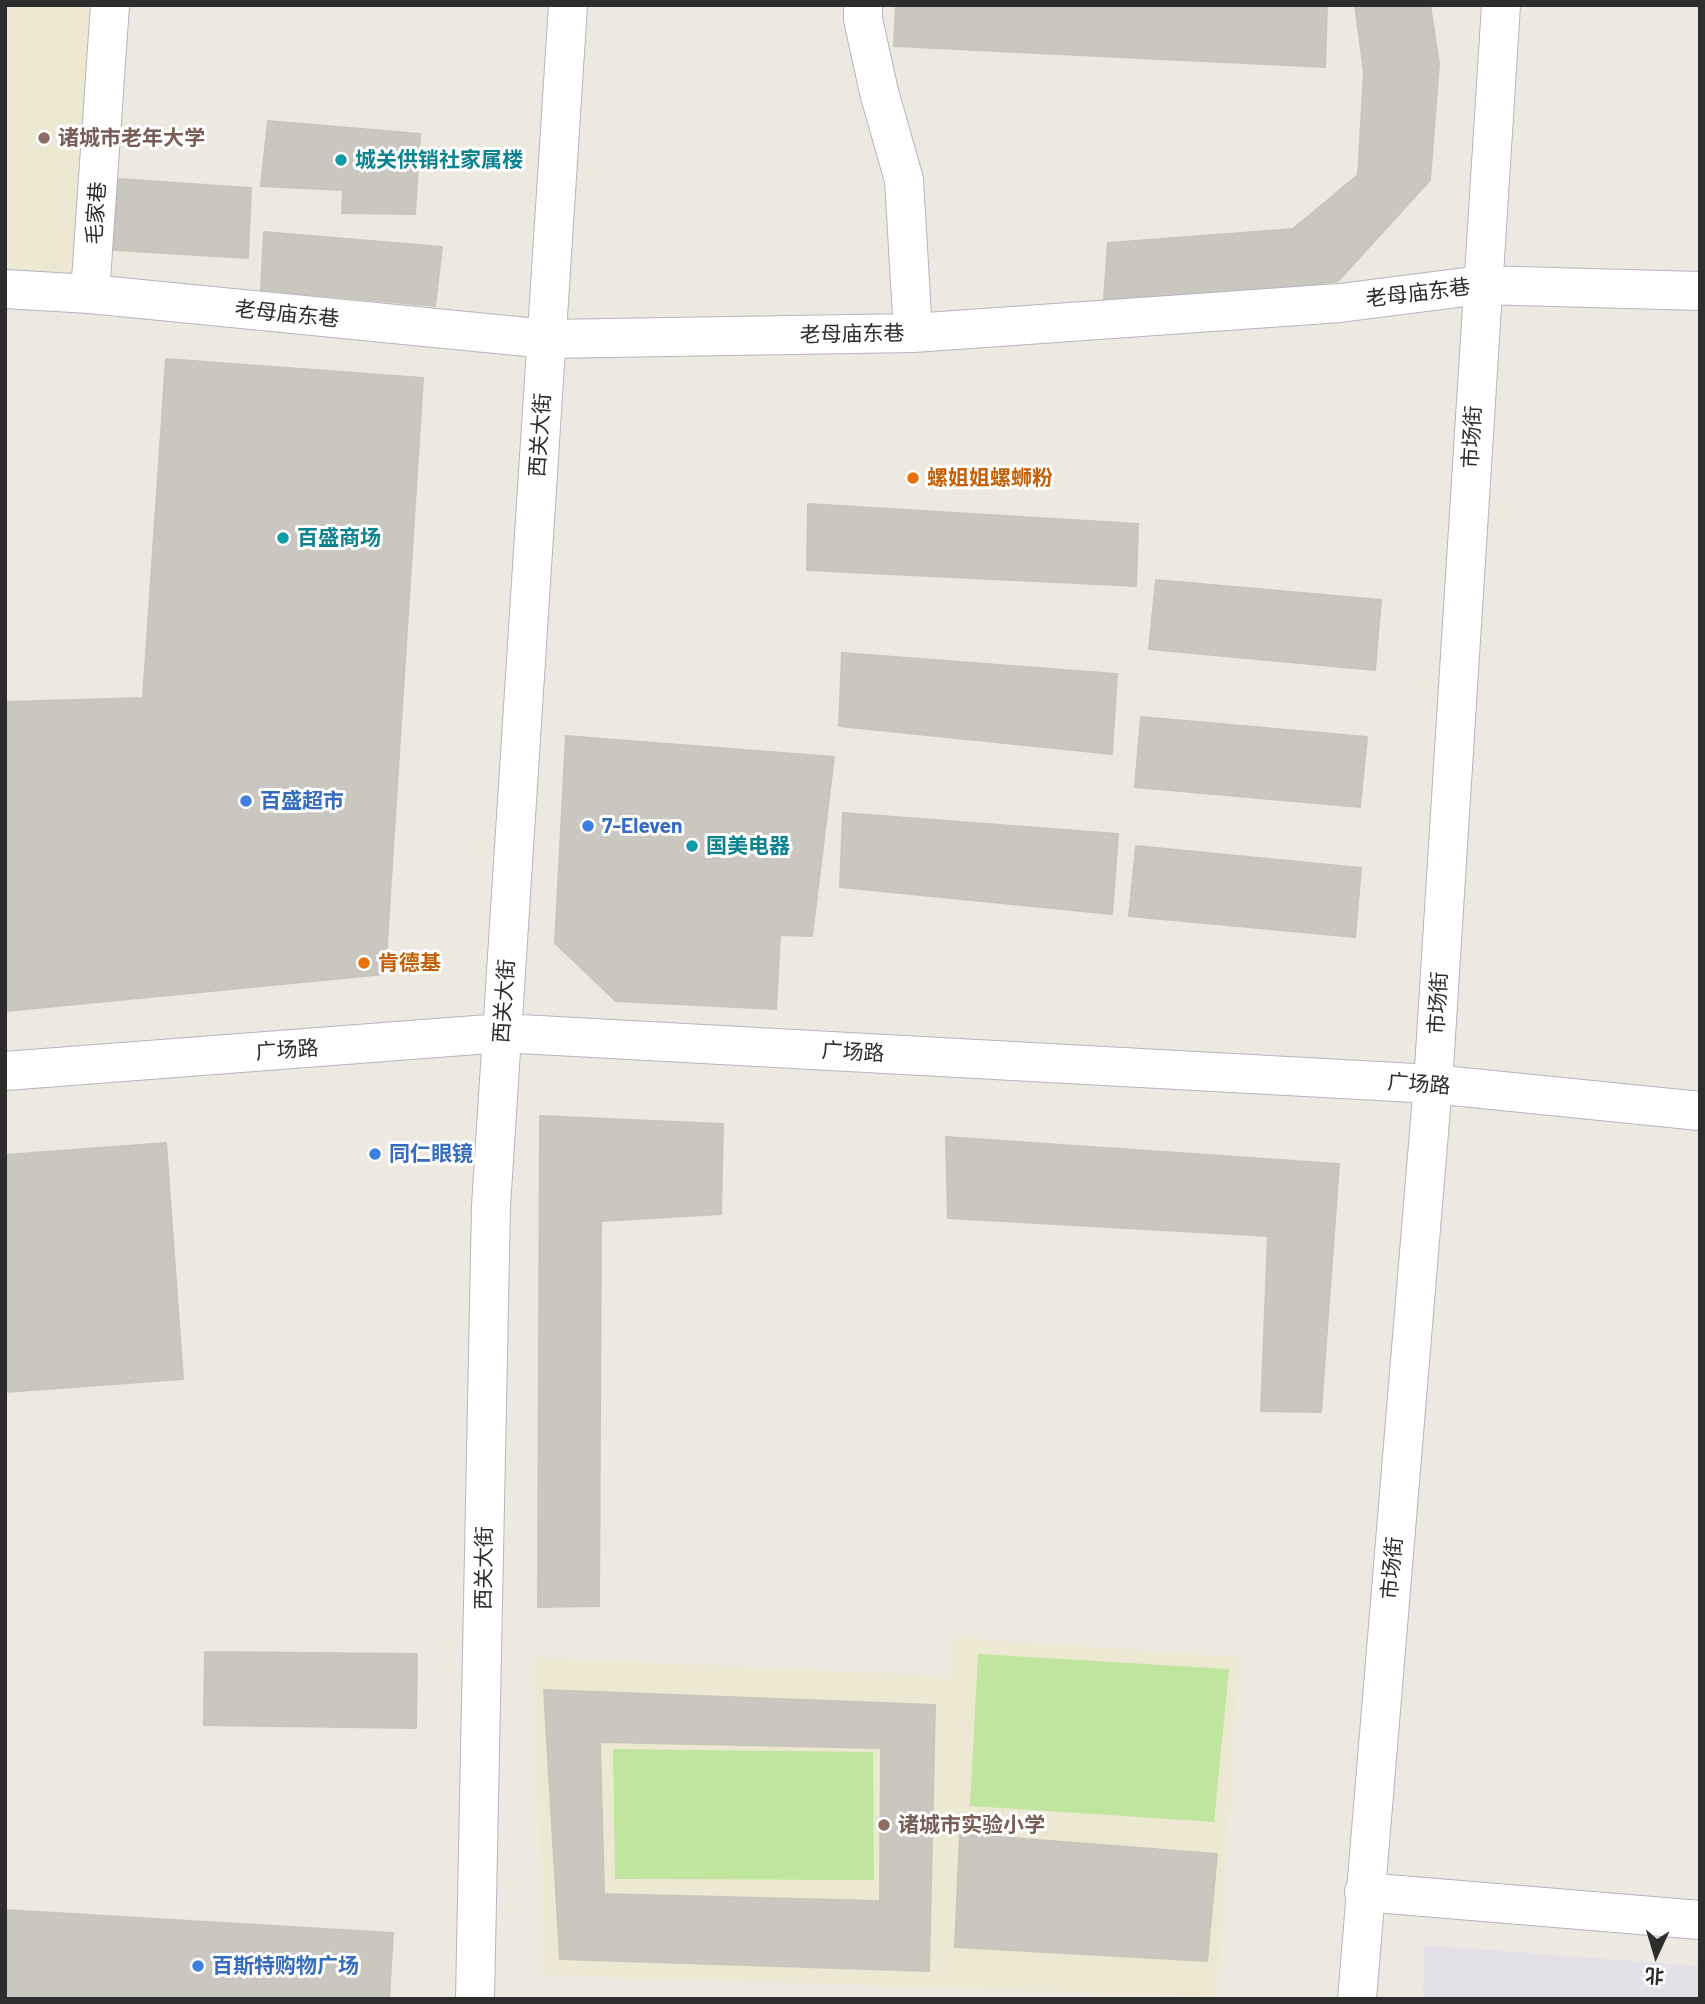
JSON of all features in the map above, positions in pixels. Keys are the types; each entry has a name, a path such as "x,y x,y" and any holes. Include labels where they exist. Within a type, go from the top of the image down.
{"street":[{"name":"毛家巷","path":"90,294 110,5"},
{"name":"西关大街","path":"475,1999 491,1206 568,5"},
{"path":"863,5 863,19 879,92 904,180 913,333"},
{"name":"市场街","path":"1357,1999 1433,1084 1481,285 1501,5"},
{"name":"老母庙东巷","path":"5,289 90,294 547,339 913,333 1340,303 1481,285 1700,291"},
{"name":"广场路","path":"5,1071 502,1033 1433,1084 1700,1111"},
{"path":"1364,1892 1700,1920"}],"shaded area":[{"name":"诸城市老年大学","path":"5,5 89,5 78,275 5,270"},
{"name":"诸城市实验小学","path":"953,1637 1239,1657 1217,1997 545,1975 533,1657 950,1676"},
{"path":"1424,1945 1700,1966 1700,1999 1423,1999"}],"green space":[{"path":"978,1654 1229,1669 1214,1822 970,1806"},
{"path":"613,1749 873,1752 874,1880 615,1879"}],"building":[{"path":"896,5 1327,5 1325,67 894,46"},
{"path":"1355,5 1430,5 1439,64 1430,180 1338,281 1269,291 1104,299 1108,243 1293,229 1358,175 1364,72"},
{"name":"城关供销社家属楼","path":"268,121 420,134 415,214 342,213 343,190 261,186"},
{"path":"118,179 251,188 248,258 114,250"},
{"path":"264,232 442,247 435,306 261,290"},
{"name":"百盛商场","path":"166,359 423,378 385,974 6,1011 5,702 143,698"},
{"path":"808,504 1138,524 1136,586 807,570"},
{"path":"1156,580 1381,600 1375,670 1149,649"},
{"path":"842,653 1117,674 1112,754 839,726"},
{"path":"1141,717 1367,737 1360,807 1135,787"},
{"name":"国美电器","path":"566,736 834,757 812,936 780,935 776,1009 616,1001 555,943"},
{"path":"843,813 1118,834 1112,914 840,887"},
{"path":"1136,846 1361,868 1355,937 1129,916"},
{"path":"540,1116 723,1124 721,1214 601,1221 599,1606 538,1607"},
{"path":"946,1137 1339,1164 1321,1412 1261,1411 1268,1236 948,1218"},
{"path":"166,1143 183,1379 5,1392 5,1155"},
{"path":"205,1652 417,1654 416,1728 204,1725"},
{"path":"544,1690 935,1705 929,1971 560,1959","holes":["600,1742 881,1748 880,1901 604,1894"]},
{"path":"960,1834 1217,1854 1207,1961 955,1947"},
{"name":"百斯特购物广场","path":"5,1910 393,1933 389,1999 5,1999"}],"place":[{"name":"诸城市老年大学","path":"44,138"},
{"name":"城关供销社家属楼","path":"341,160"},
{"name":"螺姐姐螺蛳粉","path":"913,478"},
{"name":"百盛商场","path":"283,538"},
{"name":"百盛超市","path":"246,801"},
{"name":"7-Eleven","path":"588,826"},
{"name":"国美电器","path":"692,846"},
{"name":"肯德基","path":"364,963"},
{"name":"同仁眼镜","path":"375,1154"},
{"name":"诸城市实验小学","path":"884,1825"},
{"name":"百斯特购物广场","path":"198,1966"}]}
